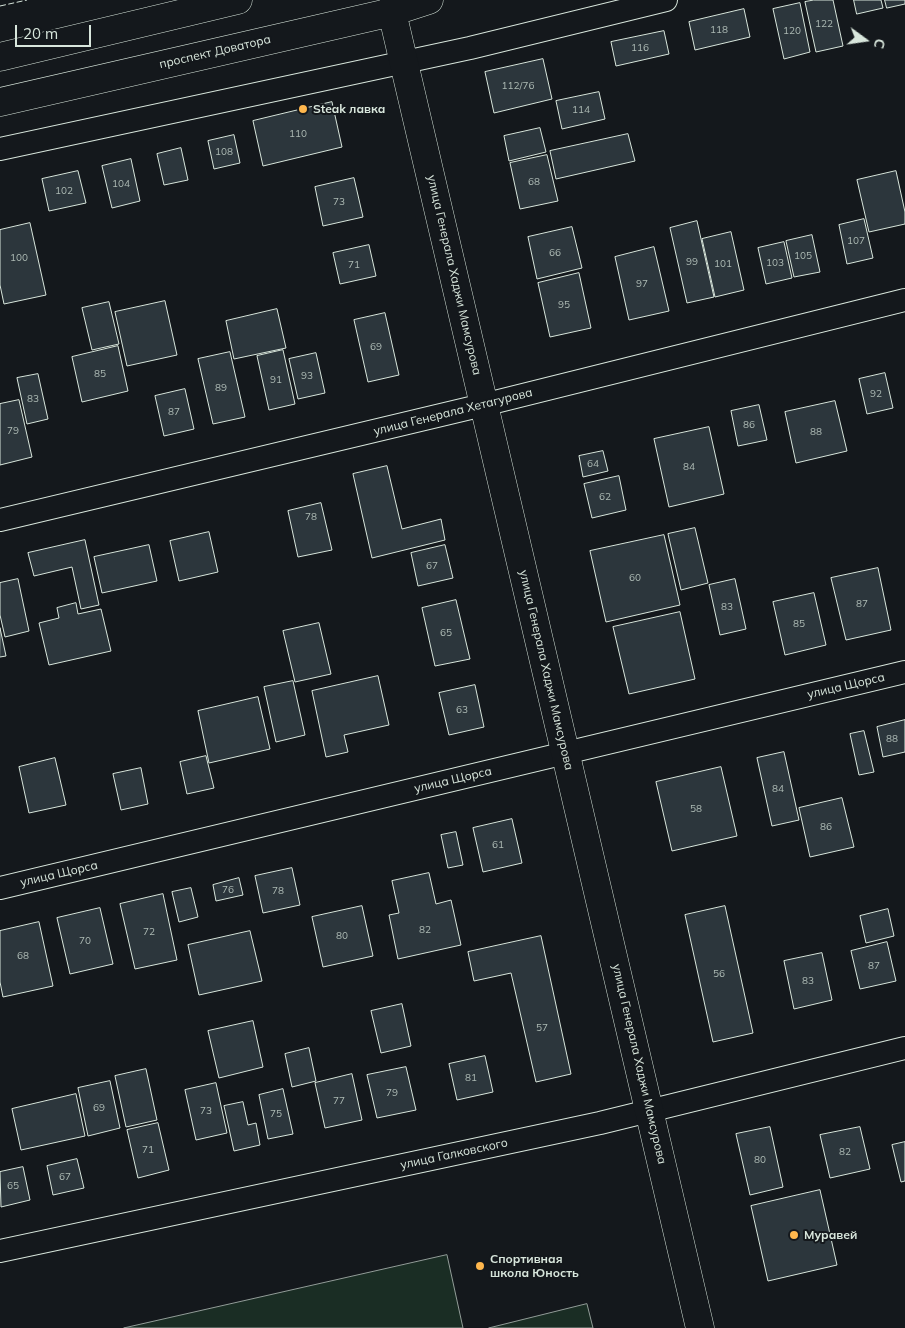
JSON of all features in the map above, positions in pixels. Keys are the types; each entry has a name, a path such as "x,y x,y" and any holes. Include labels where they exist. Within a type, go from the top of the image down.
{"main road":[{"path":"0,57 238,0"},
{"name":"проспект Доватора","path":"0,102 389,4 429,0"},
{"name":"улица Генерала Хаджи Мамсурова","path":"389,4 651,1112 700,1328"}],"street":[{"path":"0,149 404,63 666,0"},
{"name":"улица Генерала Хетагурова","path":"0,520 484,405 905,300"},
{"name":"улица Щорса","path":"0,888 905,672"},
{"name":"улица Галковского","path":"0,1252 651,1112 905,1048"}],"green space":[{"path":"447,1255 463,1328 124,1328"},
{"path":"587,1304 593,1328 489,1328"}],"building":[{"path":"833,0 843,46 816,52 805,2"},
{"path":"854,0 881,0 883,8 857,14"},
{"path":"885,0 905,0 905,4 887,8"},
{"path":"800,3 810,52 784,59 773,9"},
{"path":"744,9 750,37 695,50 689,22"},
{"path":"664,31 669,54 616,66 611,42"},
{"path":"543,59 552,99 494,113 485,72"},
{"path":"599,92 605,119 562,129 556,101"},
{"path":"332,102 342,147 263,166 253,121"},
{"path":"540,128 546,152 509,161 504,136"},
{"path":"628,134 635,161 556,179 550,151"},
{"path":"234,135 240,163 214,169 208,141"},
{"path":"181,148 188,180 164,185 157,154"},
{"path":"547,155 558,201 520,209 510,163"},
{"path":"131,159 140,201 112,208 102,166"},
{"path":"78,171 86,203 49,211 42,179"},
{"path":"896,171 905,212 905,224 869,232 857,180"},
{"path":"354,178 363,217 323,226 315,187"},
{"path":"864,219 873,258 847,264 839,225"},
{"path":"697,221 714,297 687,303 670,228"},
{"path":"30,223 46,295 4,304 0,285 0,230"},
{"path":"572,227 582,268 537,279 528,237"},
{"path":"731,232 744,290 715,297 702,239"},
{"path":"812,235 820,272 794,277 786,241"},
{"path":"784,242 792,278 766,284 758,248"},
{"path":"369,245 376,276 340,284 333,253"},
{"path":"654,247 669,311 629,320 615,257"},
{"path":"579,273 591,328 550,337 538,283"},
{"path":"165,301 177,355 127,366 115,312"},
{"path":"109,302 119,344 92,350 82,308"},
{"path":"277,309 286,348 234,359 226,321"},
{"path":"385,313 399,375 368,382 354,320"},
{"path":"118,346 128,391 82,402 72,357"},
{"path":"283,350 295,404 269,410 257,356"},
{"path":"230,352 245,417 213,424 198,359"},
{"path":"316,353 325,393 298,399 289,359"},
{"path":"885,373 893,408 867,414 859,379"},
{"path":"38,374 48,419 27,424 17,378"},
{"path":"185,389 194,429 164,436 155,396"},
{"path":"19,400 32,457 0,465 0,404"},
{"path":"835,401 847,451 796,463 785,412"},
{"path":"759,405 767,440 738,446 731,411"},
{"path":"709,427 724,494 669,507 654,439"},
{"path":"603,451 608,471 583,477 579,456"},
{"path":"387,466 402,529 441,519 445,540 372,558 353,474"},
{"path":"619,476 626,510 592,518 584,484"},
{"path":"321,503 332,550 298,557 288,511"},
{"path":"695,528 708,583 681,590 668,534"},
{"path":"209,532 218,572 179,581 170,541"},
{"path":"664,535 680,605 606,622 590,551"},
{"path":"85,540 99,605 81,609 72,567 34,576 28,553"},
{"path":"149,545 157,581 102,593 94,557"},
{"path":"445,545 453,578 418,586 411,553"},
{"path":"878,568 891,630 846,640 831,578"},
{"path":"18,579 29,631 5,637 0,615 0,583"},
{"path":"735,579 746,629 720,635 709,585"},
{"path":"814,593 826,645 785,655 773,602"},
{"path":"456,600 470,659 435,666 422,608"},
{"path":"76,603 78,614 101,609 111,651 49,665 39,623 59,618 57,608"},
{"path":"680,612 695,679 629,694 613,627"},
{"path":"319,623 331,674 295,682 283,631"},
{"path":"0,628 6,656 0,657"},
{"path":"378,676 389,725 344,735 348,752 326,757 312,691"},
{"path":"293,681 305,735 276,742 264,687"},
{"path":"475,685 484,727 449,735 439,693"},
{"path":"258,697 270,749 209,763 198,711"},
{"path":"905,720 905,752 883,757 877,727"},
{"path":"864,731 874,772 859,775 850,734"},
{"path":"784,752 799,820 772,826 757,758"},
{"path":"206,756 214,788 187,794 180,762"},
{"path":"55,758 66,805 29,813 19,767"},
{"path":"721,767 737,836 672,851 656,782"},
{"path":"141,768 148,804 121,810 113,774"},
{"path":"842,798 854,847 810,857 799,808"},
{"path":"512,819 522,863 483,872 473,828"},
{"path":"456,832 463,865 448,868 441,835"},
{"path":"292,868 300,905 263,913 255,876"},
{"path":"429,873 436,904 451,900 461,945 398,959 389,915 399,913 392,881"},
{"path":"239,878 243,895 216,901 213,885"},
{"path":"191,888 198,917 179,922 172,892"},
{"path":"163,894 177,960 135,969 120,904"},
{"path":"362,906 373,956 323,967 312,917"},
{"path":"725,906 753,1033 713,1042 685,915"},
{"path":"100,908 113,964 70,974 57,918"},
{"path":"888,909 894,936 866,943 860,916"},
{"path":"39,922 53,986 3,997 0,982 0,931"},
{"path":"250,931 262,981 199,995 188,945"},
{"path":"541,936 571,1074 536,1082 511,973 474,981 468,952"},
{"path":"887,942 896,981 860,989 851,951"},
{"path":"822,953 832,1000 794,1009 784,961"},
{"path":"402,1004 411,1046 381,1053 371,1011"},
{"path":"253,1021 263,1067 219,1078 208,1031"},
{"path":"309,1048 316,1081 292,1087 285,1054"},
{"path":"485,1056 493,1092 457,1100 449,1064"},
{"path":"406,1067 416,1110 377,1118 367,1075"},
{"path":"146,1069 157,1120 126,1127 115,1076"},
{"path":"352,1074 362,1120 325,1128 315,1083"},
{"path":"110,1081 120,1128 88,1136 78,1088"},
{"path":"216,1083 227,1133 196,1140 185,1090"},
{"path":"283,1089 293,1134 268,1139 259,1095"},
{"path":"76,1094 85,1136 21,1150 12,1109"},
{"path":"243,1102 248,1125 256,1123 260,1145 234,1151 224,1106"},
{"path":"158,1123 169,1170 138,1178 127,1130"},
{"path":"770,1127 783,1187 750,1195 736,1134"},
{"path":"860,1127 870,1169 830,1178 820,1135"},
{"path":"905,1142 905,1181 901,1182 892,1145"},
{"path":"77,1159 84,1188 53,1195 47,1166"},
{"path":"23,1167 30,1200 1,1207 0,1172"},
{"name":"Муравей","path":"820,1190 837,1265 768,1281 751,1206"}],"fence":[{"path":"0,6 27,0"}],"place":[{"name":"Steak лавка","path":"303,109"},
{"name":"Муравей","path":"794,1235"},
{"name":"Спортивная школа Юность","path":"480,1266"}]}
